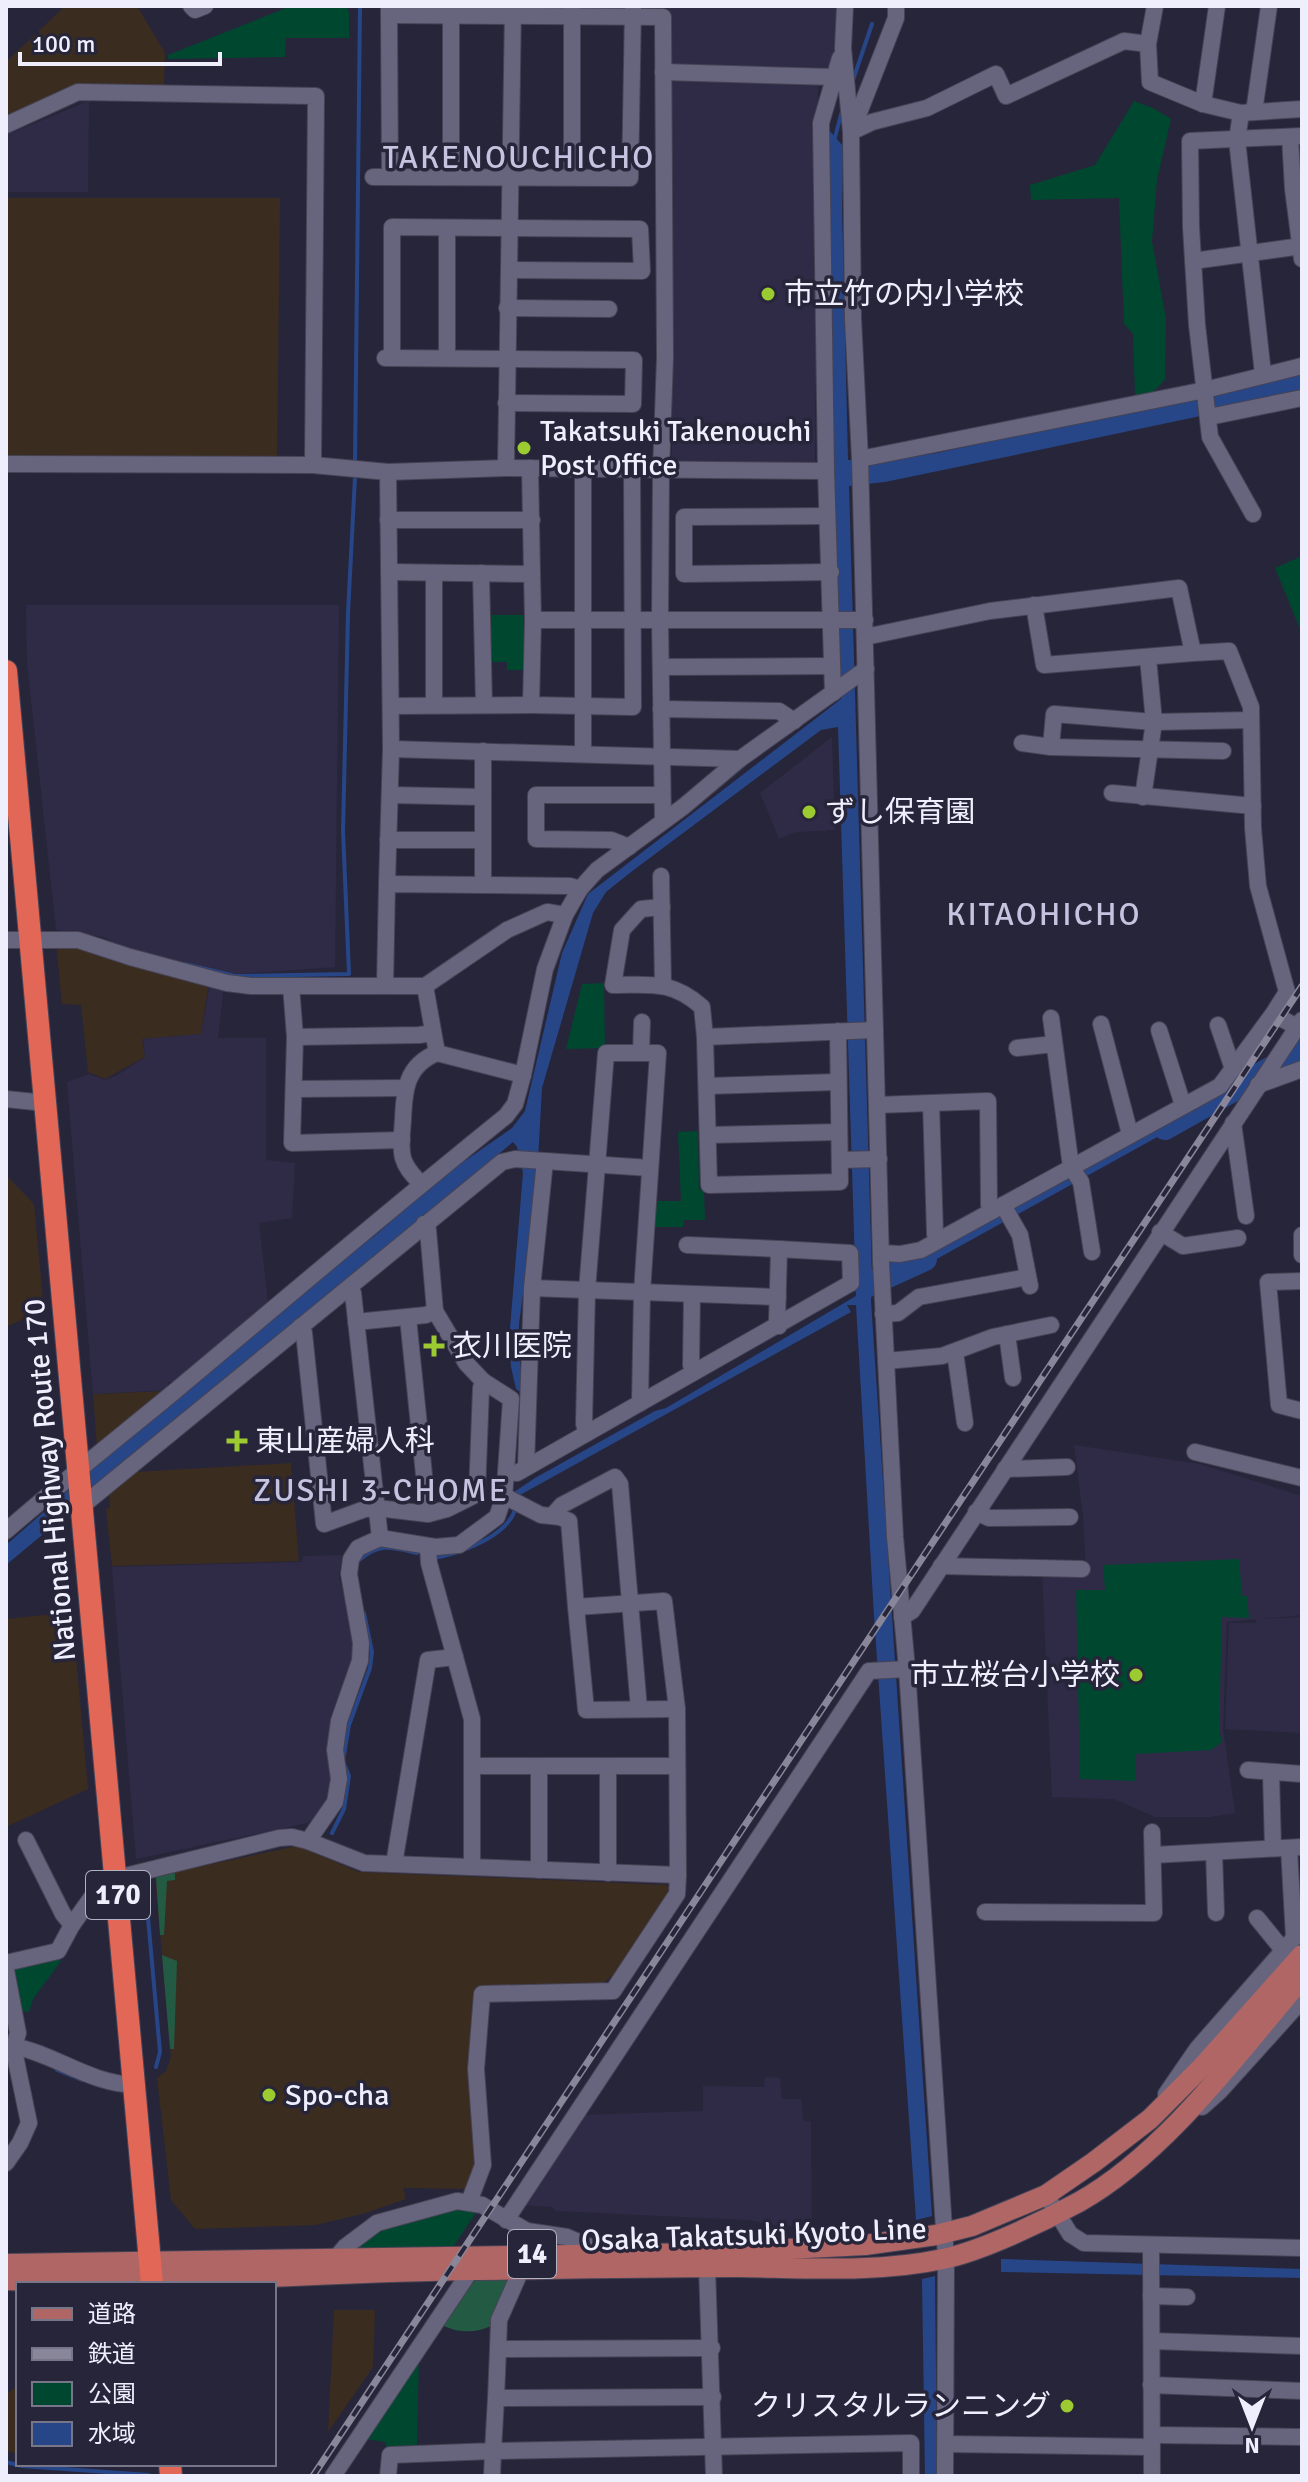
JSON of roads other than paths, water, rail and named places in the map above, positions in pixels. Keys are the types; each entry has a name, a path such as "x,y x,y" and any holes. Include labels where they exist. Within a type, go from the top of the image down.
{"highway":[{"name":"National Highway Route 170","path":"6,671 151,2276"}],"main road":[{"name":"Osaka Takatsuki Kyoto Line","path":"6,2280 471,2270 868,2268 942,2260 975,2249 1051,2204 1082,2172 1150,2119 1202,2067 1295,1943"},
{"name":"Osaka Takatsuki Kyoto Line","path":"6,2264 151,2276 335,2259 720,2253 865,2245 940,2234 1051,2204 1081,2201 1151,2148 1302,1978"}],"street":[{"path":"191,6 195,10 205,6"},
{"path":"845,6 843,48 851,132 853,319 860,459 861,673 877,1105 875,1159 902,1617 902,1669 942,2260 945,2476"},
{"path":"851,132 896,18 896,6"},
{"path":"1155,6 1148,44 1150,82 1203,104 1248,112 1302,109"},
{"path":"1203,104 1217,6"},
{"path":"1263,374 1237,140 1248,112 1269,6"},
{"path":"633,11 630,178 382,177 389,11 633,11 663,17 665,358 660,621 663,821"},
{"path":"451,11 451,177"},
{"path":"506,468 513,11"},
{"path":"572,11 572,177"},
{"path":"851,132 872,122 927,108 996,74 1006,96 1124,41 1148,44"},
{"path":"834,692 827,516 821,123 843,48"},
{"path":"663,72 834,77"},
{"path":"6,125 78,92 316,96 313,465"},
{"path":"1193,261 1301,250 1293,189 1296,136 1190,141 1193,261 1197,325 1210,437 1253,514"},
{"path":"506,403 633,404 634,360 389,358 392,227 640,229 642,271 509,270"},
{"path":"447,228 447,358"},
{"path":"507,308 609,309"},
{"path":"860,459 1205,390 1302,366"},
{"path":"1209,417 1302,398"},
{"path":"6,464 313,465 388,472 506,468 826,471"},
{"path":"530,468 531,705"},
{"path":"583,469 583,754"},
{"path":"391,706 633,707 632,469"},
{"path":"385,986 391,749 388,472"},
{"path":"827,516 684,517 684,574 831,572"},
{"path":"388,520 532,520"},
{"path":"389,572 532,574"},
{"path":"434,573 434,705"},
{"path":"481,573 484,705"},
{"path":"533,620 833,620 861,626 1179,588 1193,653"},
{"path":"881,1253 900,1254 921,1250 1003,1211 1075,1173 1130,1134 1220,1086 1287,992 1258,886 1251,707 1229,651 1044,665 1034,605"},
{"path":"1143,797 1154,722 1148,658"},
{"path":"661,667 832,666"},
{"path":"6,1531 506,1116 515,1104 523,1075 545,969 565,915 580,889 597,870 740,759 861,673"},
{"path":"661,709 779,711 794,721"},
{"path":"1051,747 1054,714 1154,722 1251,720"},
{"path":"1022,743 1051,747 1223,751"},
{"path":"391,749 740,759"},
{"path":"483,751 483,885"},
{"path":"1112,793 1253,806"},
{"path":"390,795 483,797"},
{"path":"629,847 611,840 536,839 536,795 662,795"},
{"path":"388,840 483,840"},
{"path":"661,876 663,985"},
{"path":"387,884 570,886 580,889"},
{"path":"662,907 641,909 622,930 613,985 663,985 685,992 702,1007 709,1185 840,1182 844,1160 839,1132 838,1082 842,1031"},
{"path":"6,940 78,940 227,983 425,986 507,930 547,912 565,915"},
{"path":"291,986 295,1037 292,1143 402,1140"},
{"path":"425,986 437,1053"},
{"path":"902,1617 912,1611 1300,1023 1273,1014"},
{"path":"1051,1018 1075,1173 1092,1252"},
{"path":"641,1053 642,1022"},
{"path":"1101,1024 1130,1134"},
{"path":"1218,1025 1233,1069"},
{"path":"705,1037 872,1030"},
{"path":"1159,1030 1183,1105"},
{"path":"295,1037 433,1033"},
{"path":"1017,1048 1054,1044"},
{"path":"421,1184 403,1157 404,1088 411,1072 427,1057 437,1053 523,1075"},
{"path":"587,1433 584,1424 587,1290 606,1053 658,1053 642,1292 640,1403"},
{"path":"1262,1080 1302,1069"},
{"path":"707,1086 838,1082"},
{"path":"294,1089 404,1088"},
{"path":"6,1099 45,1103"},
{"path":"877,1105 988,1101 989,1205 1003,1211 1020,1235 1029,1282 919,1297 898,1313 883,1314"},
{"path":"931,1103 937,1241"},
{"path":"1233,1123 1246,1216"},
{"path":"708,1135 839,1132"},
{"path":"82,1506 502,1162 515,1159 650,1168"},
{"path":"844,1160 875,1159"},
{"path":"526,1467 532,1288 542,1161"},
{"path":"308,1841 335,1802 339,1779 335,1750 339,1721 360,1661 361,1643 349,1574 351,1559 358,1548 380,1538 428,1546 459,1545 497,1517 505,1497 511,1399 483,1381 466,1363 435,1311 428,1230 424,1224"},
{"path":"1160,1232 1183,1246 1238,1238"},
{"path":"1302,1235 1302,1255"},
{"path":"506,1472 517,1473 851,1283 850,1253 687,1245"},
{"path":"779,1249 779,1326"},
{"path":"1302,1281 1268,1282 1279,1405 1302,1411"},
{"path":"350,1288 380,1538"},
{"path":"532,1288 778,1297"},
{"path":"692,1294 691,1365 694,1372"},
{"path":"356,1322 408,1318 435,1311"},
{"path":"408,1318 428,1514"},
{"path":"886,1361 930,1358 1007,1334 1051,1325"},
{"path":"301,1326 324,1524 365,1509 428,1514 447,1509 477,1494 483,1381"},
{"path":"1007,1334 1013,1378"},
{"path":"955,1352 965,1423"},
{"path":"1195,1452 1302,1478"},
{"path":"1005,1469 1067,1467"},
{"path":"552,1516 562,1505 615,1477 620,1484 639,1709"},
{"path":"505,1497 541,1515 569,1521 586,1710 677,1709"},
{"path":"976,1512 989,1518 1070,1517"},
{"path":"428,1546 429,1563 472,1719 472,1867"},
{"path":"941,1566 1082,1569"},
{"path":"469,2202 483,2165 476,2069 482,1994 613,1991 677,1894 677,1709 664,1601 576,1607"},
{"path":"394,1864 428,1660 455,1657"},
{"path":"506,2220 869,1671 902,1669"},
{"path":"472,1766 677,1766"},
{"path":"539,1766 539,1870"},
{"path":"608,1766 608,1873"},
{"path":"1248,1770 1302,1774"},
{"path":"1271,1773 1288,1848 1295,1943"},
{"path":"985,1912 1154,1913 1152,1832"},
{"path":"6,1963 58,1951 99,1887 117,1878 279,1838 308,1841 364,1863 678,1875"},
{"path":"26,1840 63,1914 72,1925"},
{"path":"1153,1855 1288,1848"},
{"path":"1214,1852 1216,1913"},
{"path":"1257,1918 1295,1943"},
{"path":"6,1970 18,2033 9,2049 29,2123 6,2163"},
{"path":"1151,2148 1220,2091 1302,2000"},
{"path":"9,2049 26,2048 115,2085 135,2085"},
{"path":"335,2259 345,2247 377,2223 445,2202 482,2205 527,2231 567,2237 606,2253"},
{"path":"1051,2204 1070,2234 1084,2243 1151,2261 1302,2248"},
{"path":"1151,2261 1152,2476"},
{"path":"707,2267 714,2476"},
{"path":"333,2476 471,2270"},
{"path":"492,2476 499,2320 521,2270"},
{"path":"1151,2296 1187,2297"},
{"path":"1152,2341 1302,2346"},
{"path":"498,2349 712,2348"},
{"path":"1151,2385 1302,2391"},
{"path":"496,2398 713,2397"},
{"path":"946,2444 1302,2437"},
{"path":"388,2476 390,2455 714,2445 911,2443 911,2476"}],"water":[{"path":"829,130 843,146 848,460 889,460 937,453 1302,372 1302,390 1260,398 1196,417 885,482 849,486 871,1301 932,2216 916,2220 856,1305 847,1305 851,1312 520,1495 514,1492 655,1411 666,1408 856,1296 838,727 821,730 631,872 606,892 593,913 542,1088 536,1196 519,1324 518,1350 525,1395 516,1389 509,1340 523,1173 513,1142 6,1565 6,1545 103,1460 443,1176 512,1128 525,1111 562,953 588,894 841,699 834,536"},
{"path":"1191,1108 1197,1115 897,1281 896,1269"},
{"path":"1001,2259 1302,2269 1302,2278 1001,2272"},
{"path":"935,2276 937,2476 925,2476 922,2279"}],"waterway":[{"path":"355,462 360,6"},
{"path":"853,80 872,24"},
{"path":"834,141 842,111"},
{"path":"185,964 235,976 349,974 343,831 355,477"},
{"path":"1165,1128 1302,1051"},
{"path":"866,1286 925,1259"},
{"path":"439,1557 473,1546 496,1533 506,1525 516,1505"},
{"path":"358,1561 373,1551 386,1548 417,1553"},
{"path":"332,1833 344,1809 349,1776 343,1761 349,1725 370,1668 372,1652 364,1613"},
{"path":"145,1884 160,2052 156,2067"},
{"path":"57,2070 82,2080"},
{"path":"6,2462 16,2464"},
{"path":"22,2466 149,2475"}],"railway":[{"path":"313,2476 1302,986"}],"place":[{"name":"市立竹の内小学校","path":"768,294"},
{"name":"Takatsuki Takenouchi Post Office","path":"524,448"},
{"name":"ずし保育園","path":"809,812"},
{"name":"衣川医院","path":"434,1346"},
{"name":"東山産婦人科","path":"237,1441"},
{"name":"市立桜台小学校","path":"1136,1675"},
{"name":"Spo-cha","path":"269,2095"},
{"name":"クリスタルランニング","path":"1067,2406"}],"district":[{"name":"TAKENOUCHICHO","path":"519,157"},
{"name":"KITAOHICHO","path":"1044,914"},
{"name":"ZUSHI 3-CHOME","path":"381,1490"}]}
